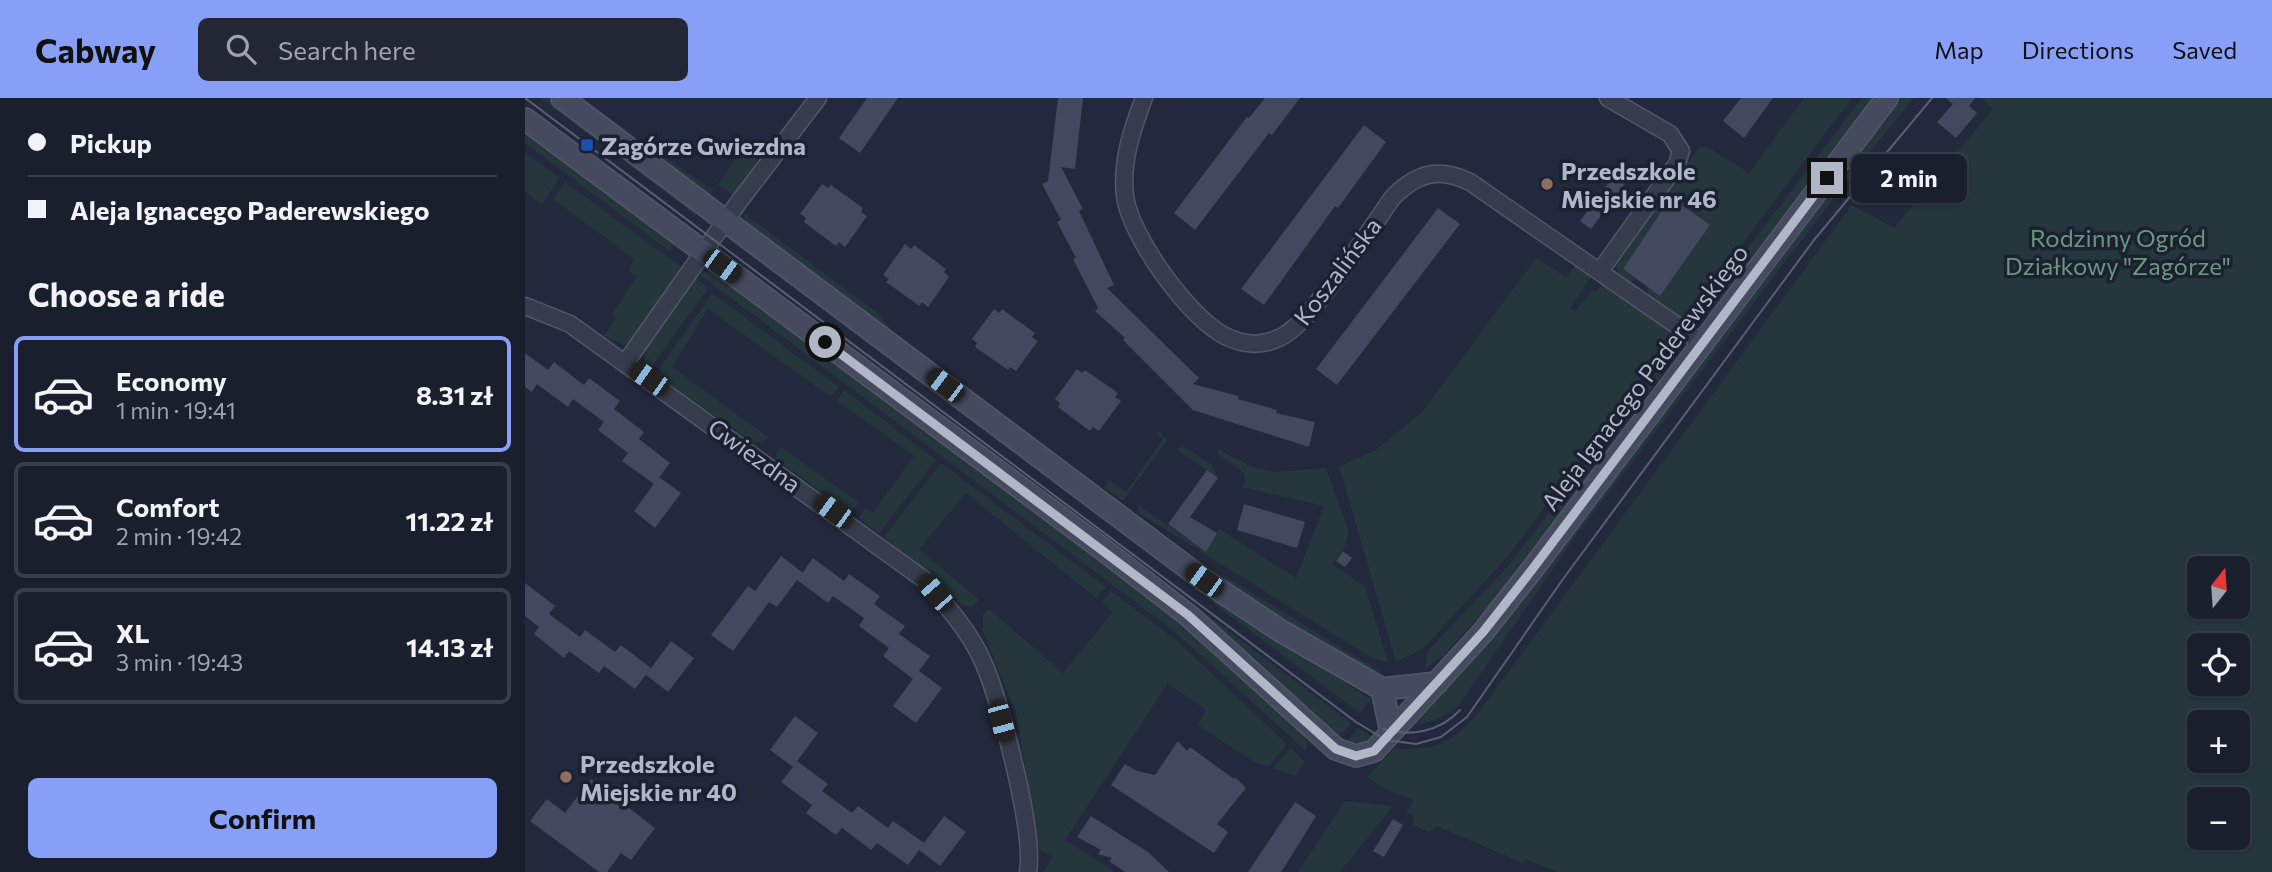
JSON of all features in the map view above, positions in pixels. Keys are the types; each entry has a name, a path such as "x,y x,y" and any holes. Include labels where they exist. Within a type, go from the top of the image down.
{"street":[{"path":"562,98 1204,580 1282,631 1382,689 1437,683"},
{"path":"626,362 703,252 818,98"},
{"name":"Koszalińska","path":"1144,98 1126,155 1125,198 1130,215 1152,260 1164,276 1222,334 1242,342 1261,345 1297,327 1393,197 1407,183 1426,173 1444,172 1470,182 1702,343"},
{"path":"1600,271 1677,164 1681,151 1670,134 1608,98"},
{"name":"Aleja Ignacego Paderewskiego","path":"525,119 1188,615 1336,749 1356,756 1374,751 1437,683 1531,571 1887,98"},
{"name":"Gwiezdna","path":"525,306 570,324 626,362 922,578 961,623 984,665 1010,753 1030,842 1028,872"},
{"path":"1382,689 1391,732"}],"green space":[{"path":"540,98 548,98 699,210 695,215"},
{"path":"1804,98 1852,98 1683,322 1647,294 1648,287 1661,295 1710,225 1671,197 1623,269 1635,278 1629,284 1623,279 1617,271 1618,260 1699,148 1706,146 1749,173"},
{"path":"1862,98 1876,98 1709,319 1700,311"},
{"path":"1896,98 1914,98 1863,160 1862,145"},
{"name":"Rodzinny Ogród Działkowy \"Zagórze\"","path":"1981,98 2272,98 2272,872 1557,872 1526,859 1523,863 1437,826 1429,832 1413,825 1414,816 1406,812 1414,800 1382,788 1367,777 1395,748 1416,749 1433,746 1460,732 1471,721 1852,205 1894,228 1993,109"},
{"path":"525,128 676,241 670,251 525,143"},
{"path":"637,138 713,190 707,197 659,161"},
{"path":"525,152 559,178 542,205 525,191"},
{"path":"746,152 755,156 757,167 735,197 718,184 738,156"},
{"path":"593,153 688,225 685,229 590,156"},
{"path":"1853,173 1575,537 1459,705 1439,719 1415,725 1490,636 1838,174"},
{"path":"565,182 684,269 634,339 624,345 604,336 616,318 611,315 637,277 629,270 634,259 553,199"},
{"path":"743,213 879,314 900,341 747,227"},
{"path":"724,236 733,237 1260,630 1371,699 1360,713"},
{"path":"717,246 888,374 885,378 717,249"},
{"path":"1536,258 1566,277 1576,265 1592,276 1570,308 1575,312 1592,290 1595,292 1604,283 1676,332 1508,556 1431,640 1420,650 1396,662 1339,466 1375,451 1423,411"},
{"path":"711,270 720,274 1153,599 1302,733 1307,742 1306,751 1174,631 699,274"},
{"path":"695,278 708,288 649,370 644,366 646,348"},
{"path":"712,293 839,387 831,397 708,309 672,367 769,438 755,444 656,374"},
{"path":"1662,365 1667,368 1637,408 1624,434 1533,557 1443,656 1425,669 1427,652 1509,565"},
{"path":"844,390 936,460 879,533 859,518 865,508 873,513 914,456 837,401"},
{"path":"1160,431 1167,440 1123,501 1104,487 1109,480 1126,492 1163,439 1156,434"},
{"path":"1182,446 1211,464 1218,478 1177,450"},
{"path":"781,447 859,503 851,513 776,459 776,453"},
{"path":"1217,449 1252,467 1275,472 1326,468 1349,532 1345,546 1332,564 1365,587 1388,662 1372,658 1139,513 1138,505 1205,551 1219,529 1296,578 1324,506 1241,487 1245,481 1244,473 1219,455"},
{"path":"941,463 1106,587 1096,598 966,493 919,549 979,600 971,607 961,604 884,537"},
{"path":"1076,516 1351,723 1340,736 1228,635 1073,519"},
{"path":"1174,547 1384,674 1365,667 1240,592"},
{"path":"1111,591 1177,641 1287,744 1269,766 1256,763 1198,725 1206,710 1168,683 1065,840 1115,872 1043,872 1053,857 1039,849 1016,713 982,629 983,615 989,609 1063,673 1113,612 1102,602"},
{"path":"1358,728 1372,737 1364,744 1347,742"},
{"path":"1291,748 1305,762 1296,776 1273,768"},
{"path":"1345,801 1393,806 1340,872 1298,872"}],"building":[{"path":"867,98 898,98 860,153 839,138"},
{"path":"1058,98 1083,98 1075,169 1061,167 1083,209 1079,211 1114,285 1107,288 1199,378 1193,384 1238,396 1238,399 1277,410 1276,413 1315,422 1309,447 1193,410 1123,340 1125,338 1095,311 1098,308 1073,259 1076,258 1057,222 1061,220 1042,184 1048,181"},
{"path":"1265,98 1300,98 1272,135 1269,133 1195,230 1174,213 1247,117 1249,118"},
{"path":"1741,98 1773,98 1744,138 1723,121"},
{"path":"1946,98 1975,98 1969,106 1977,113 1956,138 1937,122 1953,104"},
{"path":"1364,125 1386,142 1338,208 1335,206 1264,305 1241,289"},
{"path":"1624,162 1635,170 1591,229 1580,221"},
{"path":"822,184 828,188 831,185 863,208 861,212 867,216 845,247 839,242 836,246 804,222 806,218 800,214"},
{"path":"1671,197 1710,225 1660,296 1623,269"},
{"path":"1438,208 1460,224 1337,385 1316,369"},
{"path":"905,244 911,249 914,245 946,269 944,272 949,277 928,307 922,302 919,306 886,282 889,279 883,275"},
{"path":"994,309 999,313 1002,309 1035,333 1032,337 1038,341 1016,371 1010,367 1008,370 975,347 977,343 972,339"},
{"path":"525,353 548,370 554,362 584,385 589,378 620,401 614,409 644,432 639,439 670,463 654,484 622,461 628,453 598,430 604,422 573,399 568,407 537,384 532,392 525,387"},
{"path":"1077,369 1082,373 1085,370 1118,393 1115,397 1121,401 1099,431 1093,427 1090,431 1058,407 1060,403 1055,399"},
{"path":"1207,470 1218,478 1190,517 1217,533 1206,552 1168,524"},
{"path":"659,477 681,493 655,528 634,511"},
{"path":"1244,504 1305,522 1297,548 1237,530"},
{"path":"1343,551 1352,558 1345,567 1336,561"},
{"path":"781,556 803,573 813,558 844,581 849,574 880,596 874,604 905,626 899,634 930,656 919,671 942,688 916,723 893,706 913,679 883,656 889,648 859,626 864,618 833,596 828,603 797,580 777,607 769,602 733,651 711,635 748,586 755,591"},
{"path":"525,583 555,606 549,614 580,637 585,630 615,652 621,645 651,668 635,689 604,666 599,673 569,651 564,658 534,634 539,627 525,616"},
{"path":"671,641 694,658 668,692 646,675"},
{"path":"795,716 818,733 797,761 828,784 822,791 852,813 858,806 888,828 893,821 924,843 944,816 966,832 940,866 919,850 908,865 877,843 871,850 842,828 836,835 806,813 812,805 781,782 793,767 770,750"},
{"path":"1178,741 1187,751 1190,747 1234,779 1235,777 1246,788 1217,824 1228,832 1214,853 1111,785 1125,764 1137,771 1155,775"},
{"path":"591,779 655,828 631,860 621,853 607,872 599,872 530,821 547,799 565,813"},
{"path":"1295,802 1316,816 1281,872 1248,872"},
{"path":"1091,816 1148,852 1169,872 1125,872 1109,861 1112,858 1098,854 1101,850 1077,837"},
{"path":"1393,819 1403,825 1384,857 1373,851"}],"tram line":[{"path":"525,98 1356,722 1386,740 1416,744 1441,737 1467,717 1563,579 1814,240 1932,98"},
{"path":"1383,729 1424,731 1443,723 1460,710"}],"place":[{"name":"Zagórze Gwiezdna","path":"587,145"},
{"name":"Przedszkole Miejskie nr 46","path":"1547,184"},
{"name":"Przedszkole Miejskie nr 40","path":"566,777"}],"route":[{"path":"825,342 1188,615 1336,749 1356,756 1374,751 1386,740 1483,632 1827,178"}]}
